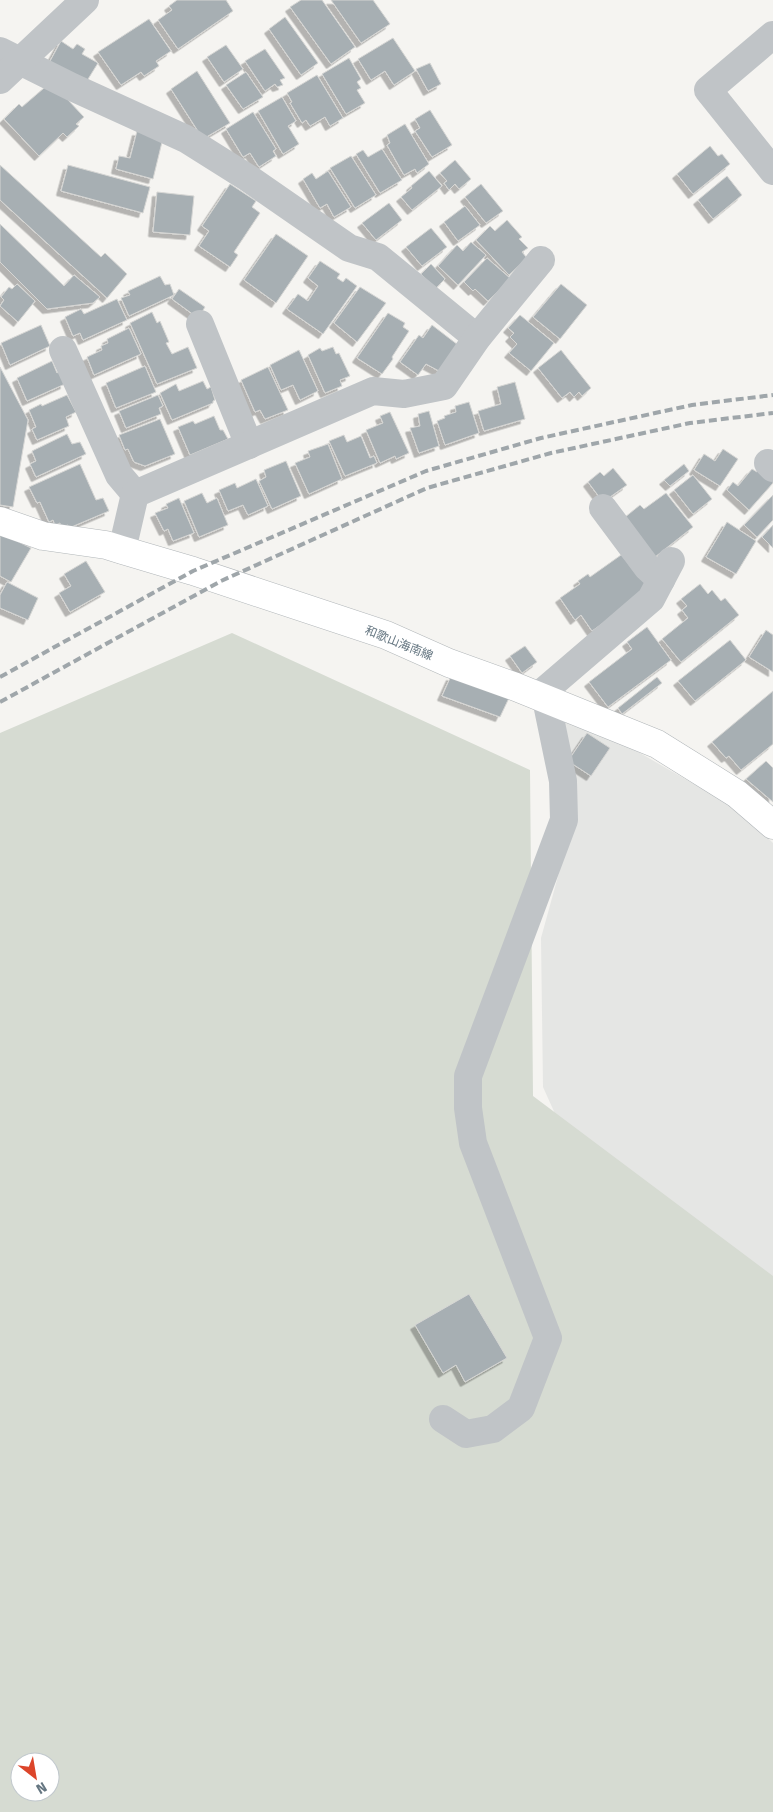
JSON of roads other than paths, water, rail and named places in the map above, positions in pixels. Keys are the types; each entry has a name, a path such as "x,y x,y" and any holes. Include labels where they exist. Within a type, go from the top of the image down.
{"main road":[{"name":"和歌山海南線","path":"0,521 43,536 106,545 193,571 386,635 449,663 656,744 737,794 773,825"}],"street":[{"path":"0,80 10,56 85,0"},
{"path":"773,35 708,90 773,171"},
{"path":"10,56 72,87 186,139 248,178 349,248 378,257 476,338"},
{"path":"135,494 373,391 404,394 444,386 476,338 541,260"},
{"path":"200,324 249,445"},
{"path":"63,350 119,475 135,494"},
{"path":"122,550 135,494"},
{"path":"443,1419 466,1434 493,1429 521,1408 548,1338 473,1143 468,1108 468,1076 564,820 563,781 542,698 651,599 666,570 647,567 603,508"}],"railway":[{"path":"0,677 193,571 426,471 541,438 692,405 773,395"},
{"path":"0,702 221,581 427,488 551,453 690,423 773,413"}]}
